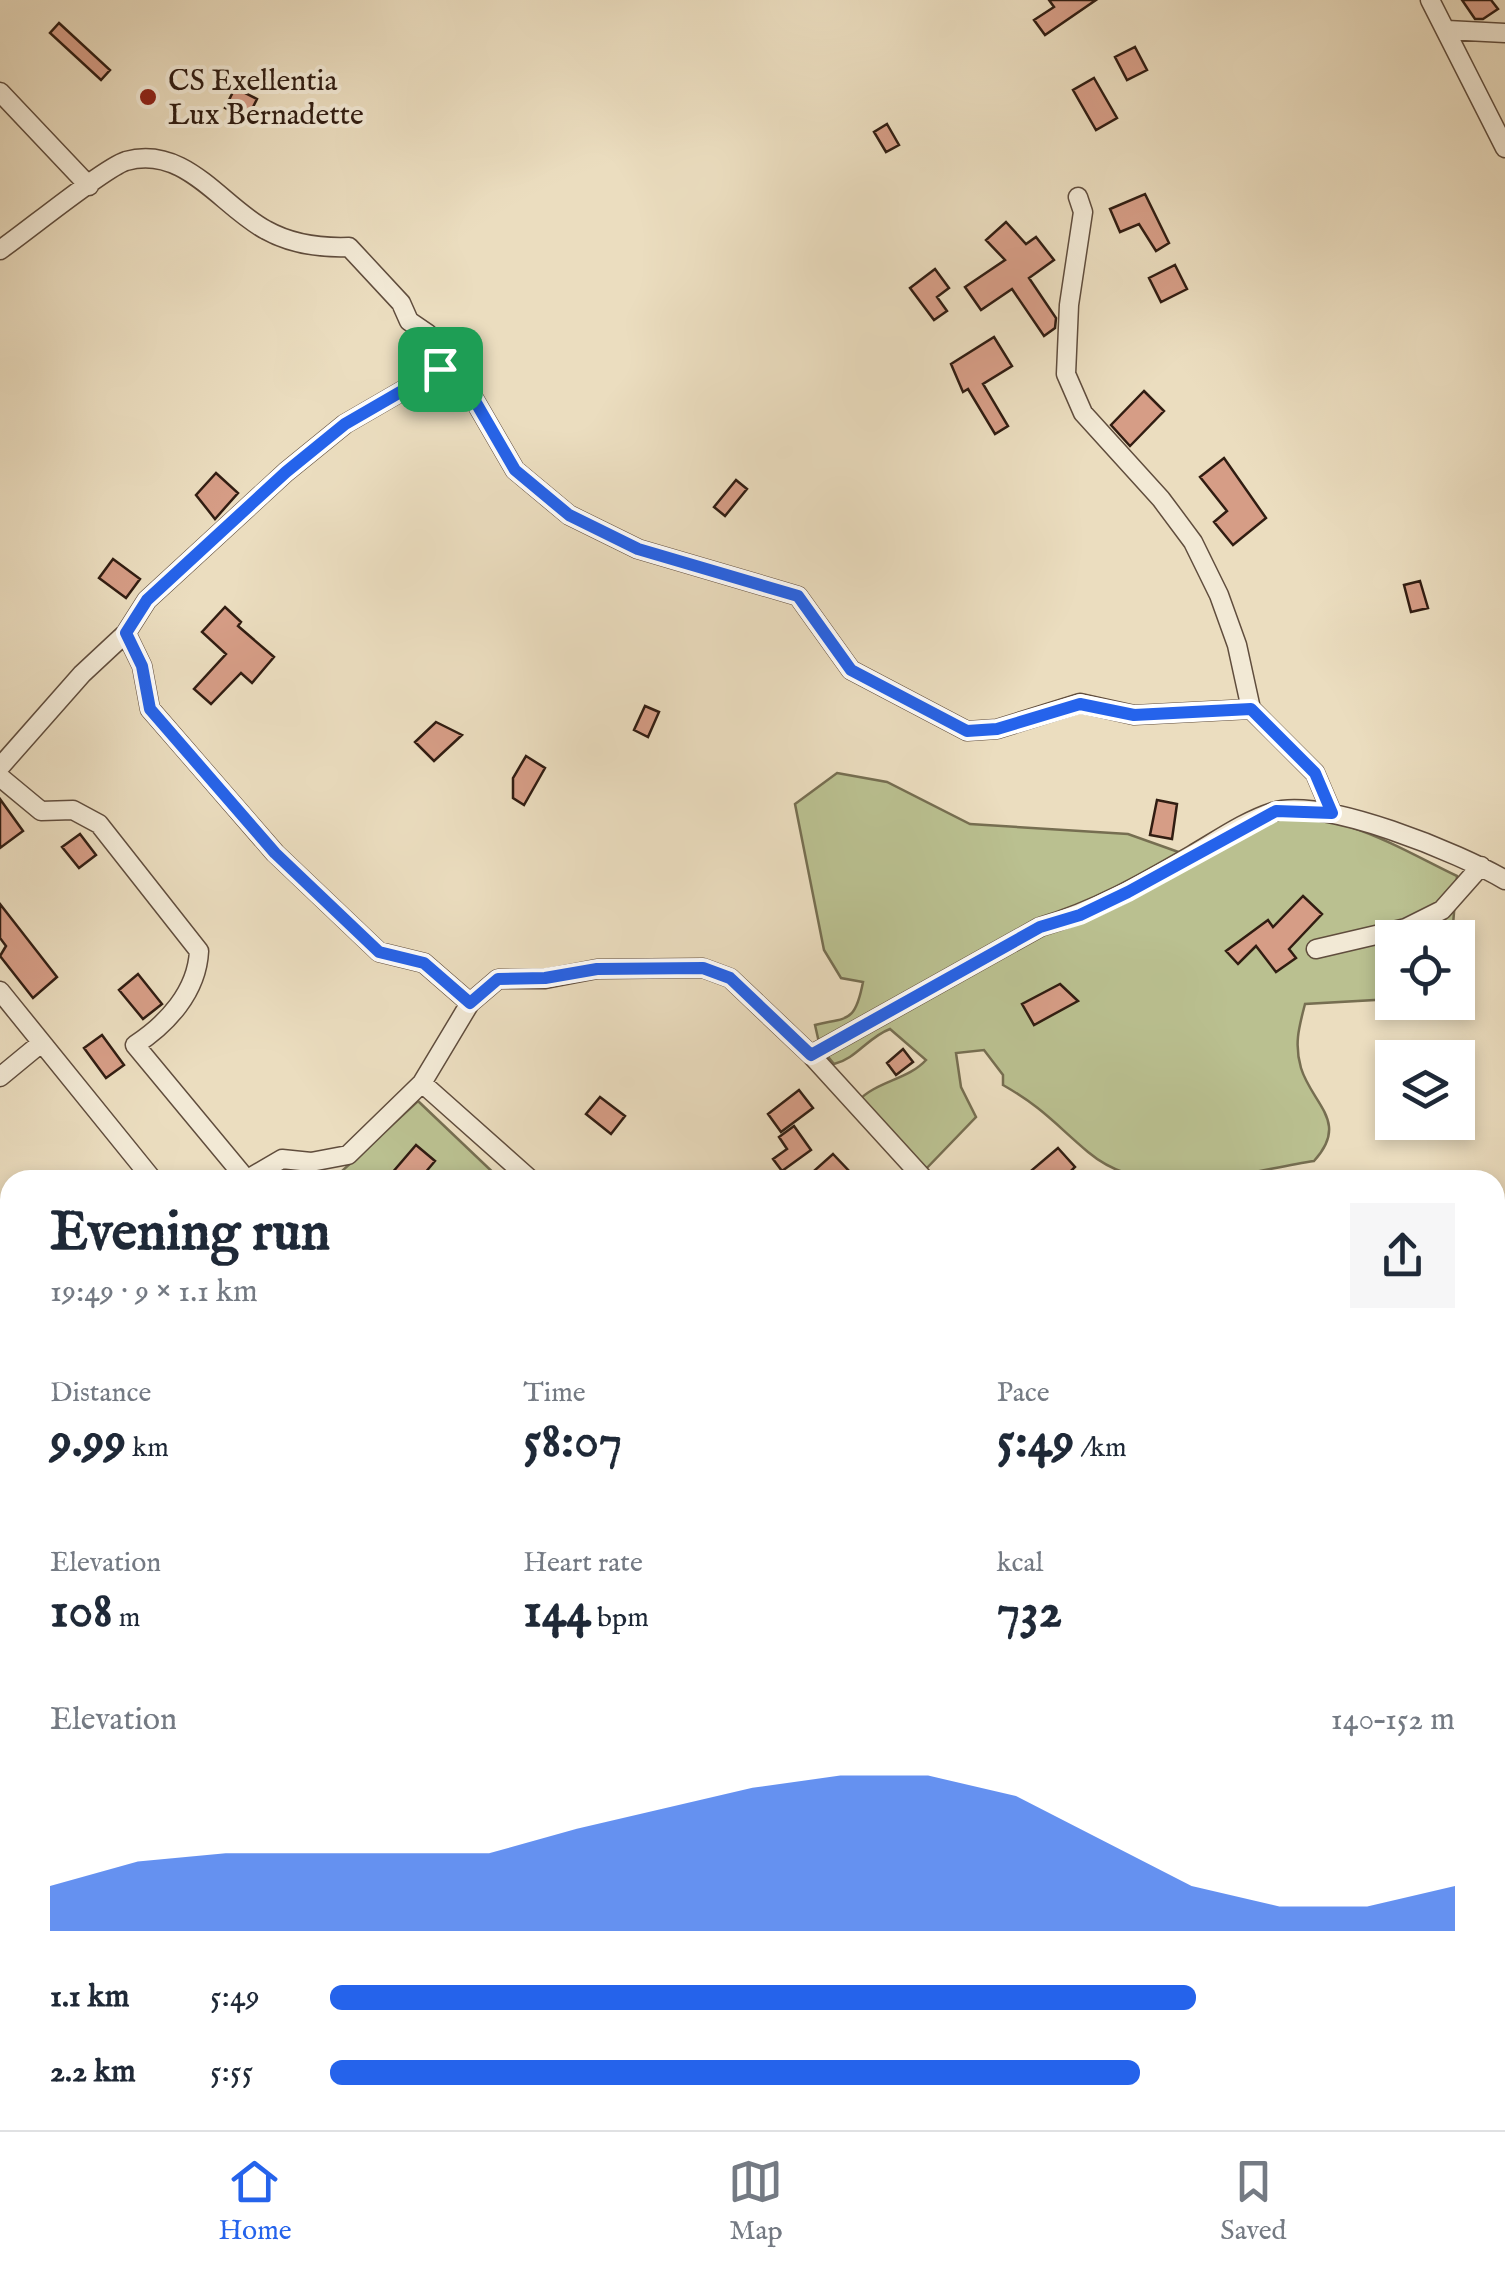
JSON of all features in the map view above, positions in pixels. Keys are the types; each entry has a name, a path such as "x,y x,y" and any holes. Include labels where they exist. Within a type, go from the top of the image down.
{"street":[{"path":"1430,0 1505,148"},
{"path":"1447,30 1505,33"},
{"path":"0,92 89,186"},
{"path":"0,250 125,162 155,159 195,176 264,230 326,248 349,247 401,302 409,321 428,334 440,369 464,382 515,470 569,515 638,549 798,596 851,670 967,731 997,729 1080,704 1134,715 1251,709"},
{"path":"1078,197 1083,212 1069,305 1066,374 1083,413 1161,499 1193,542 1231,628 1251,709 1315,773 1332,813"},
{"path":"0,766 82,674 126,633 147,600 286,472 345,424 440,369"},
{"path":"126,633 142,666 150,709 252,828 379,952 424,963 470,1003"},
{"path":"0,777 41,812 73,810 99,824 199,951 198,966 168,1024 135,1046 238,1170"},
{"path":"811,1055 1040,927 1080,915 1128,892 1276,811 1332,813 1462,854 1505,880"},
{"path":"1316,949 1406,928 1442,910 1481,866"},
{"path":"263,1170 282,1159 311,1162 348,1155 422,1083 470,1003 498,979 545,978 597,969 703,968 730,978 811,1055 915,1170"},
{"path":"0,991 146,1170"},
{"path":"0,1077 40,1044"},
{"path":"422,1083 521,1170"}],"green space":[{"path":"837,773 887,782 970,824 1128,834 1201,860 1259,824 1292,817 1316,819 1365,832 1457,876 1453,920 1375,920 1375,1000 1305,1004 1298,1036 1299,1059 1306,1081 1325,1113 1329,1135 1314,1161 1265,1170 1113,1168 1003,1085 1003,1075 984,1050 956,1053 961,1087 976,1117 921,1170 857,1102 926,1060 890,1029 834,1064 820,1047 815,1025 842,1019 853,1012 863,982 841,978 824,950 795,804"},
{"path":"418,1101 490,1170 343,1170"}],"building":[{"path":"1049,0 1096,0 1045,35 1034,20 1054,7"},
{"path":"1462,0 1491,0 1498,9 1483,19 1475,19"},
{"path":"59,23 110,70 101,80 50,33"},
{"path":"1135,47 1147,70 1127,80 1115,57"},
{"path":"1094,78 1117,118 1096,130 1073,90"},
{"path":"235,88 257,99 247,119 225,108"},
{"path":"887,124 899,145 886,152 874,132"},
{"path":"1145,194 1169,243 1156,251 1139,224 1120,232 1110,209"},
{"path":"1006,222 1026,244 1036,237 1054,260 1029,278 1056,318 1055,328 1044,336 1012,289 981,310 965,287 1005,260 986,240"},
{"path":"1175,265 1187,289 1161,302 1149,278"},
{"path":"935,269 949,288 937,297 947,311 934,320 910,288"},
{"path":"994,337 1012,366 983,384 1008,426 995,434 968,389 963,392 951,364"},
{"path":"1144,391 1164,411 1130,446 1111,425"},
{"path":"1224,458 1266,518 1233,545 1214,522 1227,511 1200,477"},
{"path":"216,473 238,493 215,519 196,495"},
{"path":"736,480 747,489 725,516 714,507"},
{"path":"113,559 140,579 126,598 99,578"},
{"path":"1420,581 1428,608 1411,612 1404,585"},
{"path":"225,607 241,622 238,626 274,657 252,683 241,673 211,704 194,689 226,654 202,632"},
{"path":"645,706 659,712 648,737 634,730"},
{"path":"436,722 462,735 434,761 415,742"},
{"path":"526,756 545,768 524,805 513,798 513,778"},
{"path":"0,799 23,831 0,848"},
{"path":"1157,800 1177,804 1172,839 1150,835"},
{"path":"80,834 96,855 79,868 62,847"},
{"path":"1303,896 1322,914 1289,949 1296,958 1276,972 1256,946 1238,964 1226,951 1268,920 1273,927"},
{"path":"0,904 57,977 33,998 0,956 6,946 0,938"},
{"path":"138,974 162,1004 143,1019 119,990"},
{"path":"1060,984 1078,1001 1034,1025 1022,1004"},
{"path":"102,1035 124,1065 106,1078 84,1048"},
{"path":"903,1049 913,1062 896,1075 887,1063"},
{"path":"799,1090 813,1108 781,1132 768,1114"},
{"path":"600,1097 625,1116 611,1134 586,1114"},
{"path":"794,1126 811,1150 781,1170 773,1159 787,1149 779,1137"},
{"path":"416,1145 435,1161 427,1170 395,1170"},
{"path":"1058,1148 1075,1167 1072,1170 1032,1170"},
{"path":"833,1154 848,1170 815,1170"}],"place":[{"name":"CS Exellentia Lux Bernadette","path":"148,97"}],"route":[{"path":"440,369 464,382 484,410 515,470 569,515 638,549 798,596 851,670 967,731 997,729 1080,704 1134,715 1251,709 1315,773 1332,813 1276,811 1128,892 1080,915 1040,927 811,1055 730,978 703,968 597,969 545,978 498,979 470,1003 424,963 379,952 275,853 218,792 150,709 142,666 126,633 147,600 286,472 345,424 440,369"}]}
